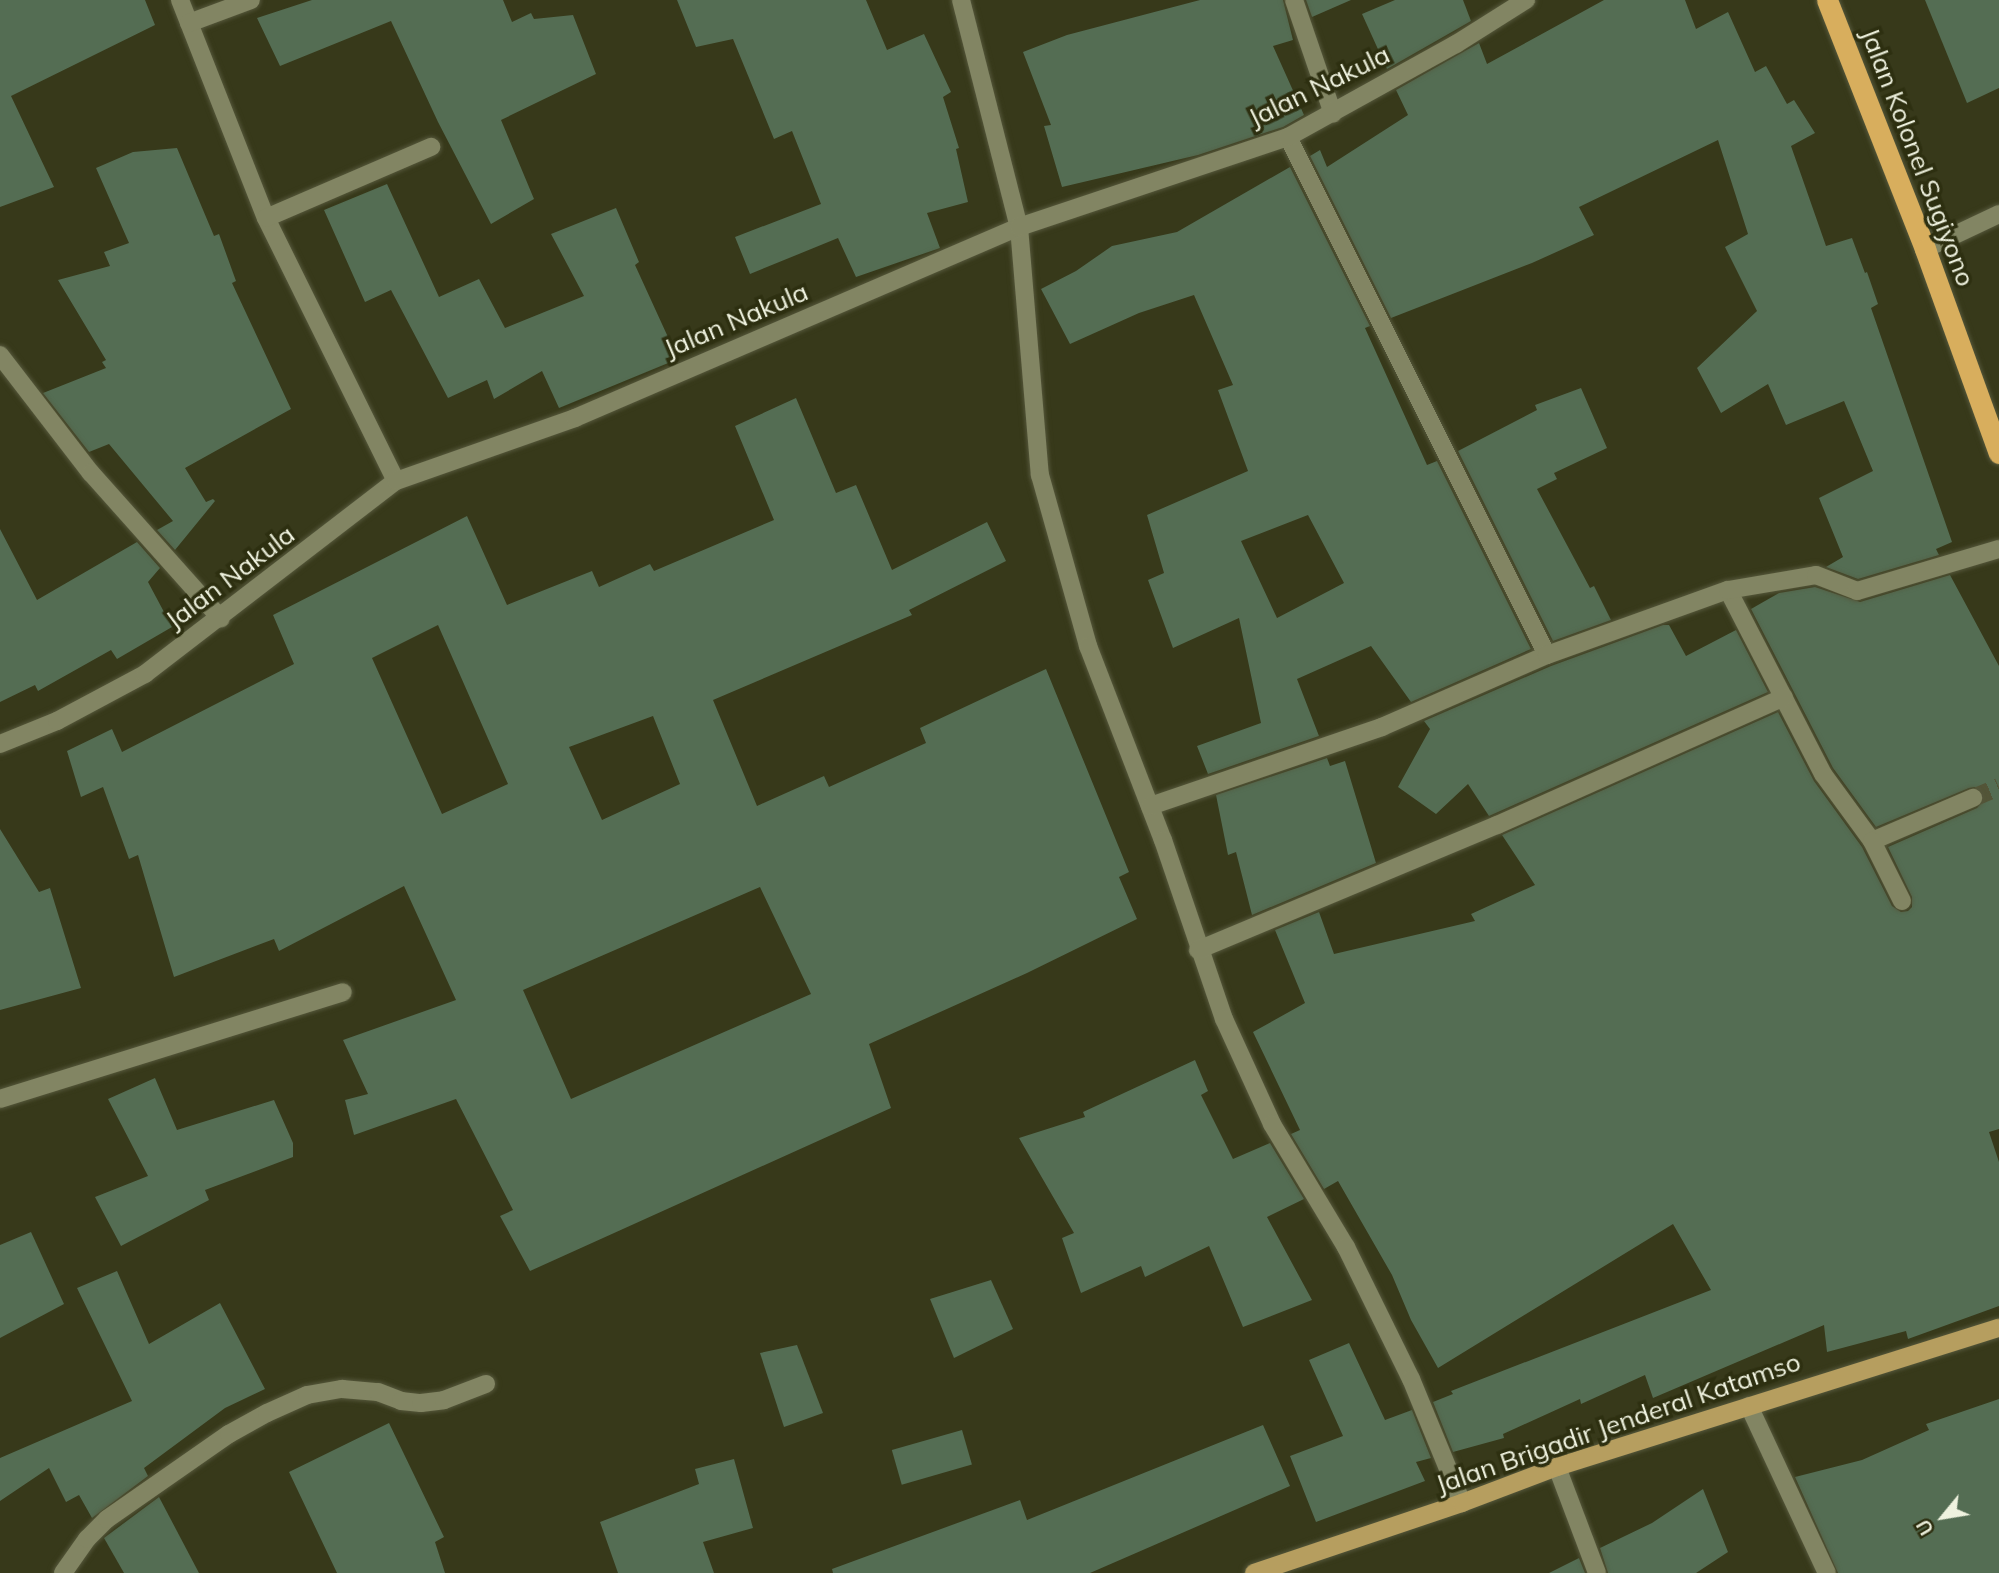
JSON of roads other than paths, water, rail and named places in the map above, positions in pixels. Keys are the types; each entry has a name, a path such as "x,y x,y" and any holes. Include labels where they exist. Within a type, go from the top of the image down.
{"highway":[{"name":"Jalan Kolonel Sugiyono","path":"1827,0 1925,249 1999,453"}],"main road":[{"name":"Jalan Brigadir Jenderal Katamso","path":"1254,1573 1462,1503 1557,1467 1999,1328"}],"street":[{"path":"180,0 266,218 396,481"},
{"path":"189,23 251,0"},
{"path":"961,0 1019,227 1040,475 1088,646 1150,806 1224,1019 1272,1124 1346,1248 1410,1379 1462,1503"},
{"path":"1294,0 1333,114"},
{"name":"Jalan Nakula","path":"0,744 57,721 145,674 221,619 396,481 575,418 1019,227 1288,137 1456,44 1526,0"},
{"path":"1288,137 1547,655"},
{"path":"266,218 431,147"},
{"path":"1925,249 1999,214"},
{"path":"0,355 91,473 221,619"},
{"path":"1150,806 1382,727 1547,655 1728,590 1816,575 1857,591 1999,549"},
{"path":"1728,590 1823,775 1872,841 1902,901"},
{"path":"1198,950 1497,825 1784,697"},
{"path":"1872,841 1973,798"},
{"path":"0,1098 343,992"},
{"path":"63,1573 87,1538 107,1519 229,1434 307,1395 342,1389 378,1392 401,1401 421,1403 444,1400 486,1384"},
{"path":"1748,1406 1827,1573"},
{"path":"1557,1467 1597,1573"}],"tunnel":[{"path":"1973,798 1999,787"}]}
